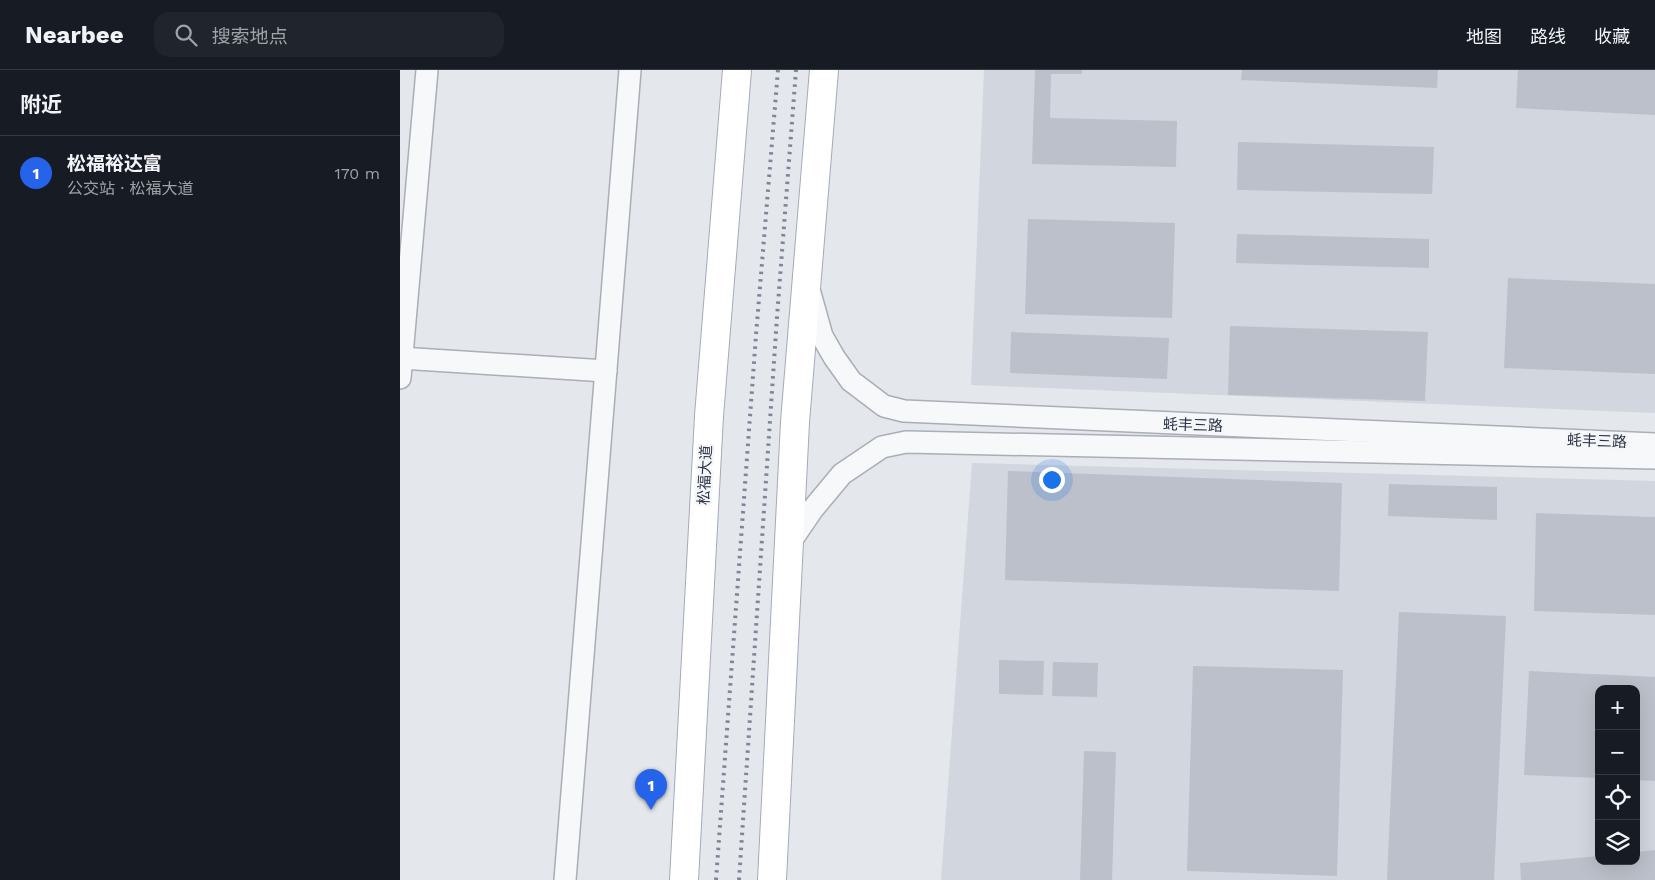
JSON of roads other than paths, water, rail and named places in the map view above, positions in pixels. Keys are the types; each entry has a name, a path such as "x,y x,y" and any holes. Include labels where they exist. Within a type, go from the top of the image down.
{"main road":[{"name":"松福大道","path":"684,880 709,416 737,70"},
{"path":"772,880 795,422 824,70"}],"street":[{"path":"427,70 401,365 606,371"},
{"path":"565,880 630,70"},
{"name":"蚝丰三路","path":"807,280 822,336 845,374 851,381 884,406 904,412 1655,444"},
{"name":"蚝丰三路","path":"789,544 812,510 842,474 882,447 906,442 1655,458"}],"railway":[{"path":"716,880 756,335 778,70"},
{"path":"739,880 777,317 796,70"}],"place":[{"name":"松福裕达富","path":"651,810"}]}
